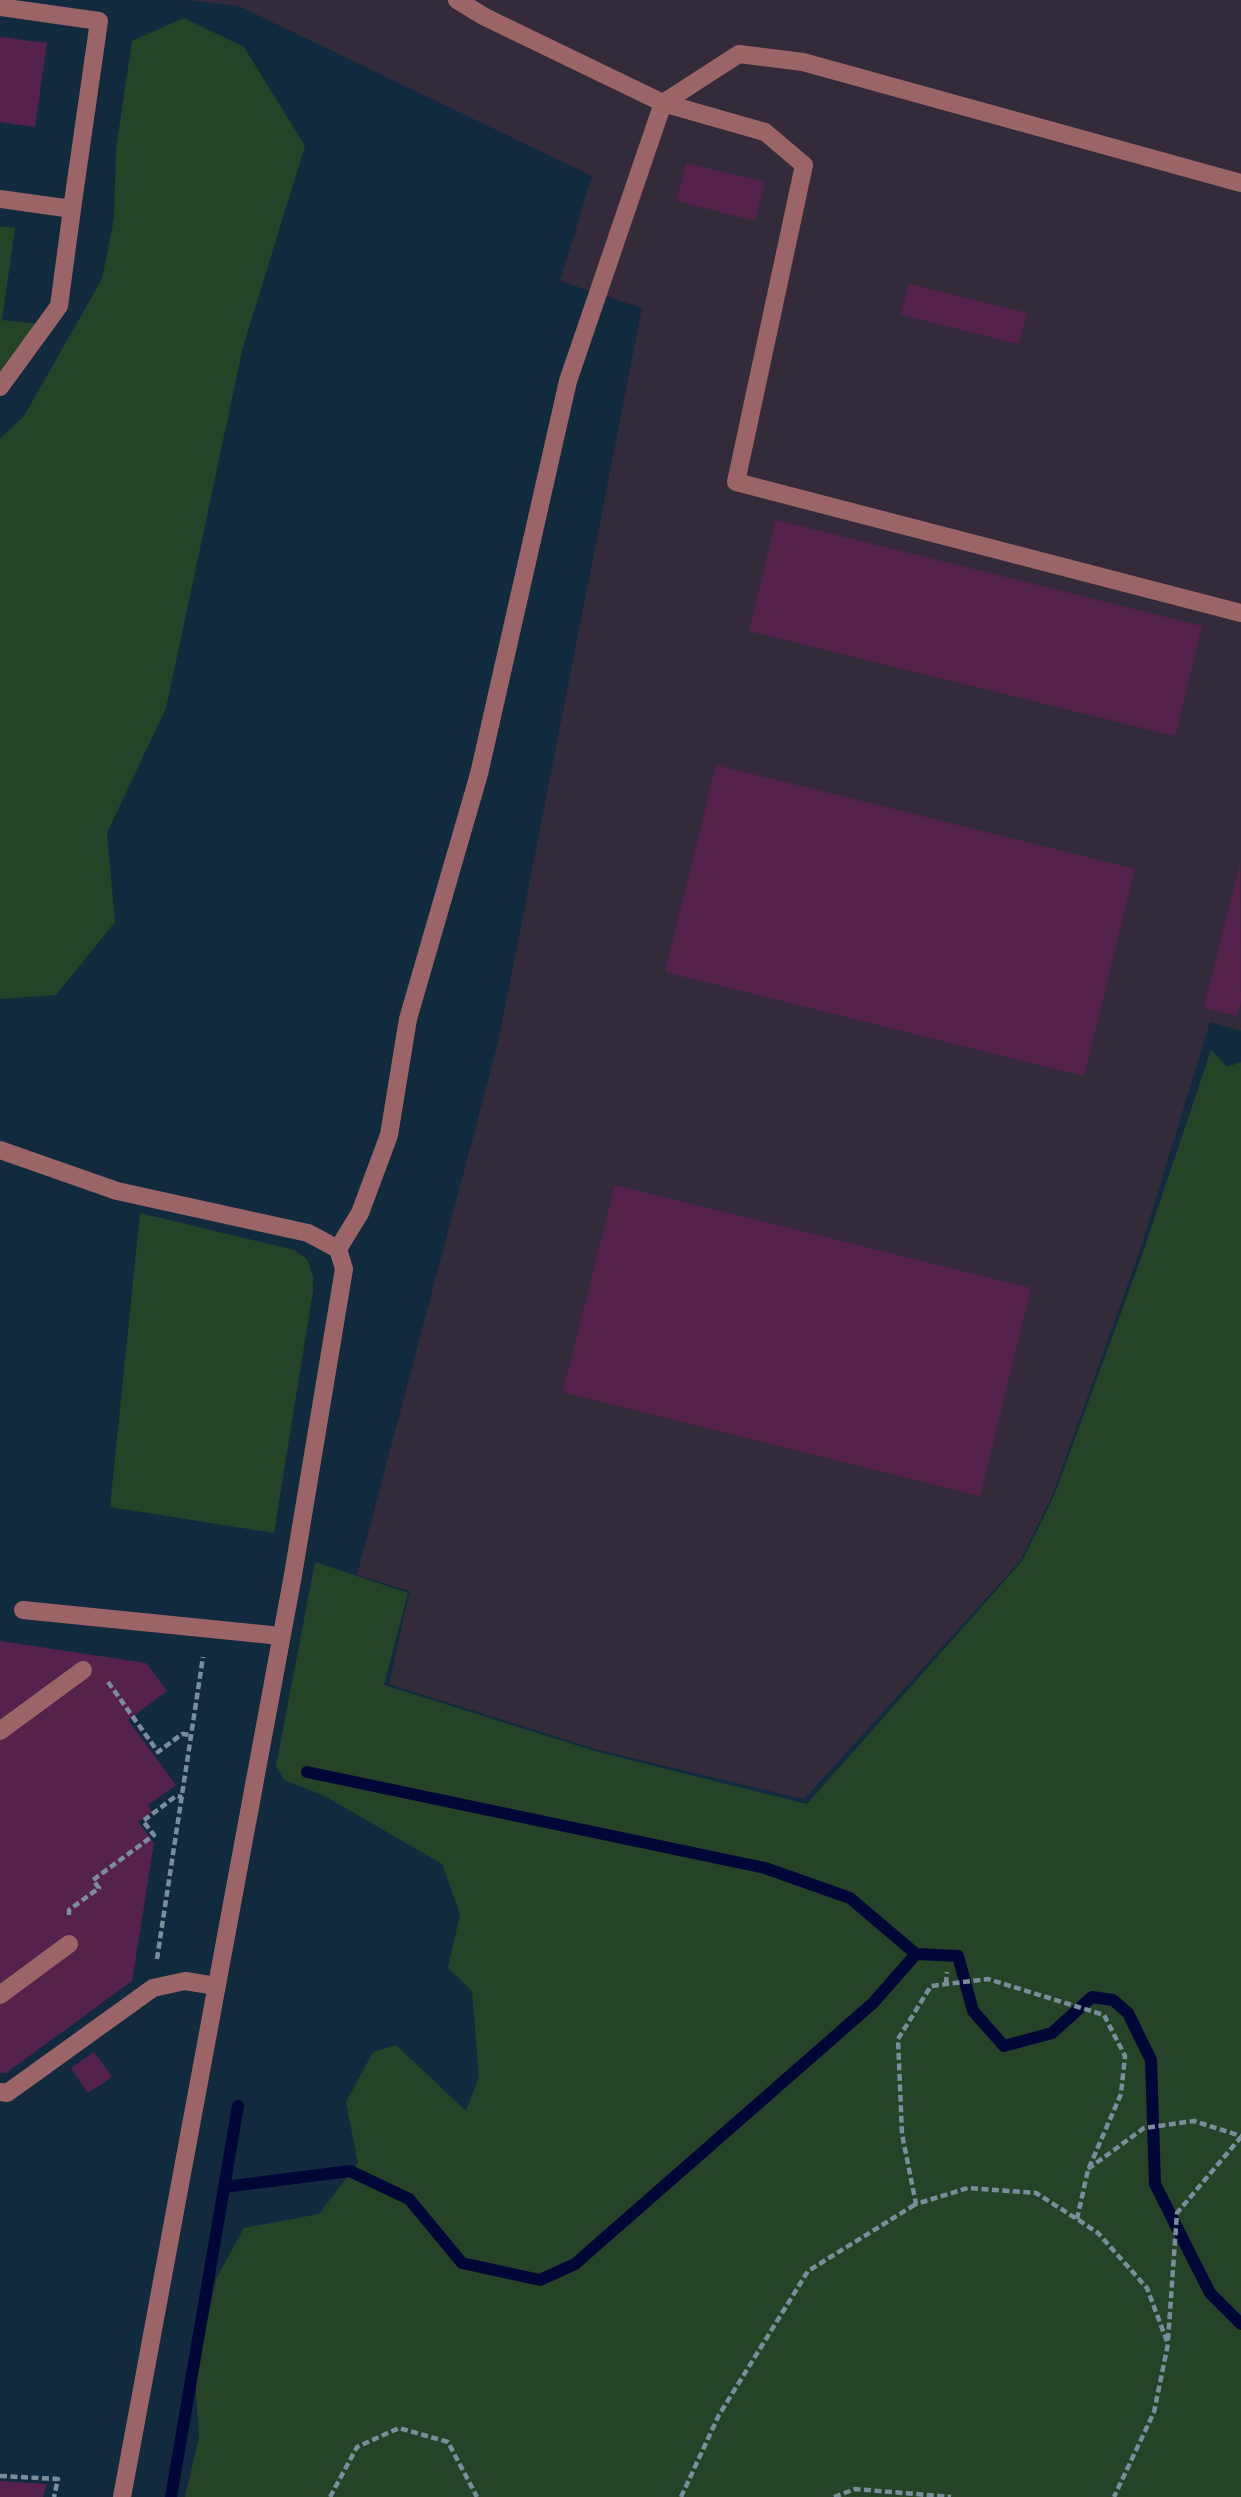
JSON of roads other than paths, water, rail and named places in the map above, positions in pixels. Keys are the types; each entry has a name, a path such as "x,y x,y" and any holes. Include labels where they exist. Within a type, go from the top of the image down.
{"lane":[{"path":"457,0 485,18 663,103 765,132 804,165 736,482 1241,613"},
{"path":"0,8 99,21 59,306 0,387"},
{"path":"338,1249 360,1213 389,1135 408,1018 479,774 568,381 663,103 739,54 803,62 1241,183"},
{"path":"0,199 72,209"},
{"path":"0,1150 117,1191 308,1233 338,1249 344,1269 281,1636 122,2497"},
{"path":"23,1610 281,1636"},
{"path":"0,1731 83,1670"},
{"path":"0,1995 69,1944"},
{"path":"0,2092 7,2093 153,1988 185,1982 216,1986"}],"waterway":[{"path":"307,1772 765,1868 850,1898 916,1954 958,1956 973,2011 1004,2046 1052,2033 1092,1997 1113,2000 1128,2013 1151,2060 1155,2184 1210,2293 1241,2324"},
{"path":"224,2187 350,2171 409,2199 462,2263 540,2280 575,2264 873,2003 916,1954"},
{"path":"171,2497 238,2106"}]}
